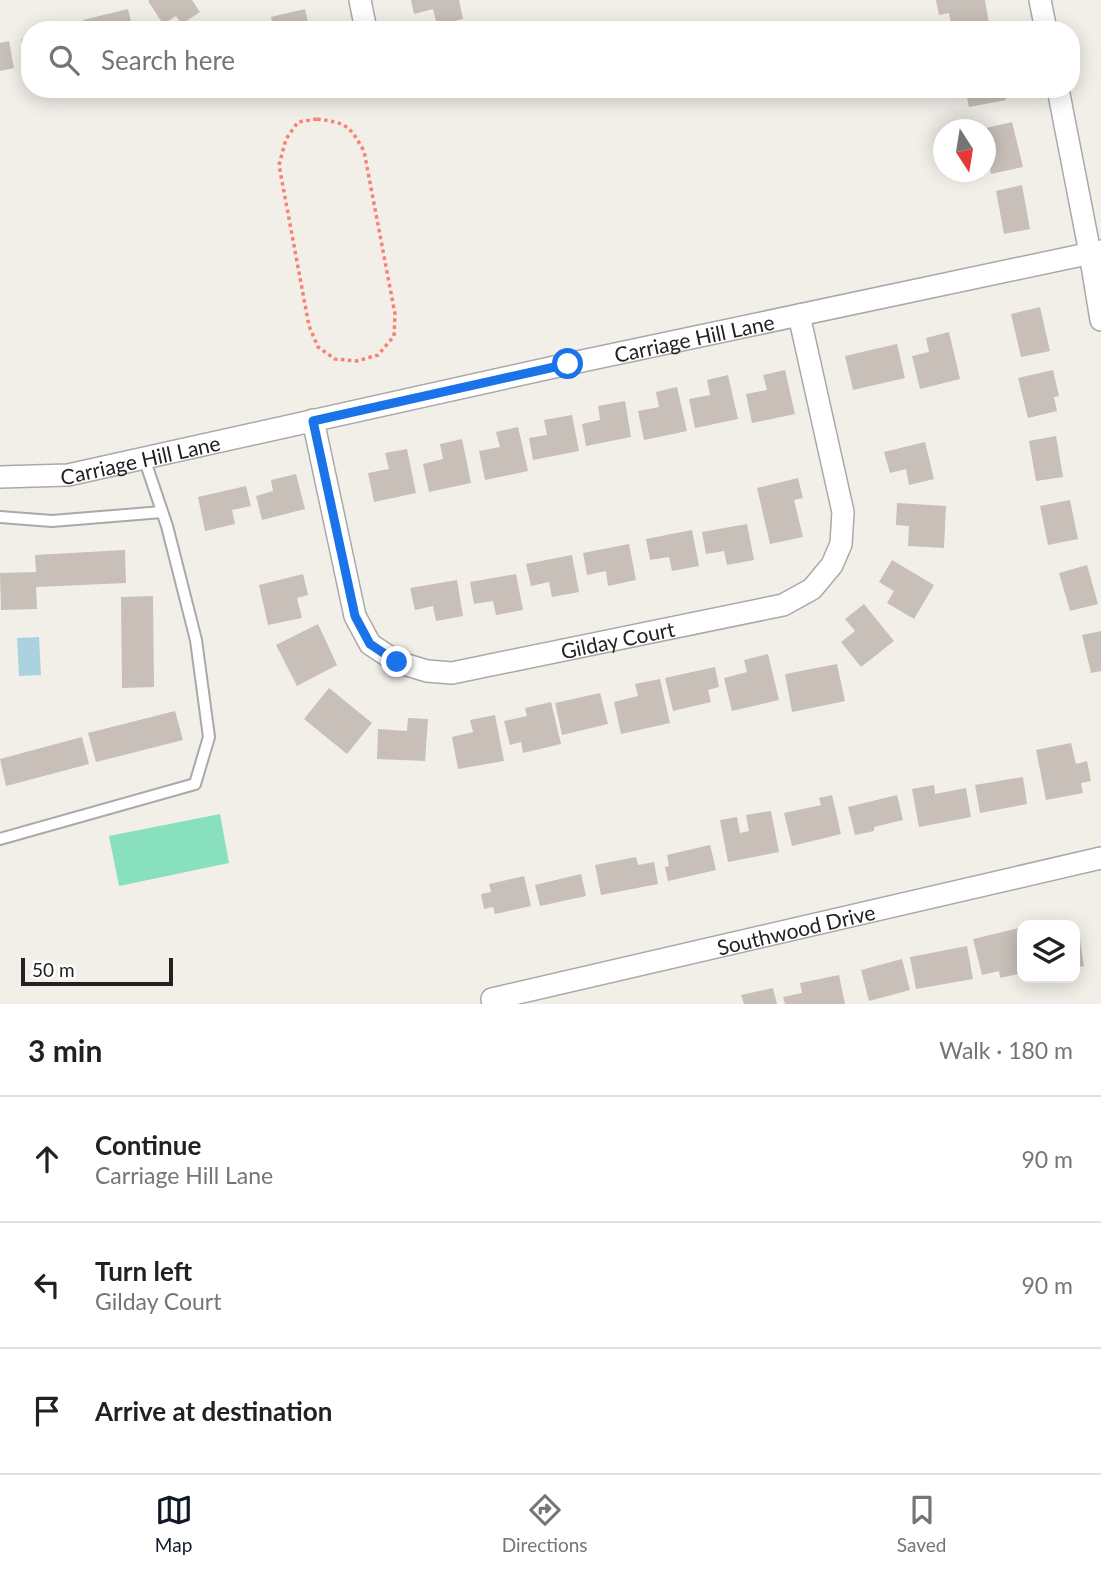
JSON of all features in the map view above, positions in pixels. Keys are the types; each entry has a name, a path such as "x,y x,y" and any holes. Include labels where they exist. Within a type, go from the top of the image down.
{"street":[{"path":"360,0 364,21"},
{"path":"1040,0 1044,21"},
{"path":"1060,98 1096,252 1101,320"},
{"name":"Carriage Hill Lane","path":"0,477 68,475 1096,252"},
{"name":"Gilday Court","path":"313,421 355,616 370,644 397,662 426,671 452,673 783,605 812,589 832,565 841,544 843,512 799,315"},
{"name":"Southwood Drive","path":"492,1001 1101,858"}],"lane":[{"path":"0,839 195,784 209,737 196,640 162,512 144,458"},
{"path":"0,517 52,521 162,512"}],"path":[{"path":"317,119 340,122 353,132 364,151 395,314 394,337 378,355 357,361 335,359 318,347 309,326 279,165 286,139 298,122 317,119"}],"green space":[{"path":"220,814 229,863 119,886 109,836"}],"water":[{"path":"39,637 41,675 19,676 17,638"}],"building":[{"path":"192,0 200,12 186,21 180,21 176,16 168,21 161,21 148,1"},
{"path":"411,0 459,0 463,19 436,21 433,9 414,14"},
{"path":"936,0 985,0 988,21 950,21 949,13 939,15"},
{"path":"128,9 131,21 83,21"},
{"path":"305,9 308,21 272,21 271,17"},
{"path":"9,41 14,68 0,71 0,43"},
{"path":"967,98 1006,98 1006,100 969,107"},
{"path":"1012,122 1023,167 996,173 996,126"},
{"path":"1022,185 1030,229 1004,234 996,191"},
{"path":"1040,307 1050,351 1021,357 1011,314"},
{"path":"949,332 960,379 920,389 912,356 929,352 926,338"},
{"path":"897,344 905,378 853,390 845,356"},
{"path":"785,370 795,414 752,423 746,394 767,390 763,375"},
{"path":"1053,370 1059,396 1054,397 1057,411 1028,418 1018,378"},
{"path":"728,375 738,419 695,428 689,399 710,395 707,380"},
{"path":"677,387 687,431 644,440 638,411 659,407 656,392"},
{"path":"625,401 631,437 586,446 582,424 600,420 598,406"},
{"path":"572,415 579,451 533,460 529,438 547,435 544,420"},
{"path":"518,427 528,471 485,480 479,451 500,447 496,432"},
{"path":"1056,436 1063,477 1036,481 1029,441"},
{"path":"462,439 471,483 429,492 423,464 443,459 440,444"},
{"path":"925,442 934,479 909,485 906,469 890,473 884,452"},
{"path":"407,449 416,493 374,502 368,473 389,469 385,453"},
{"path":"296,474 305,509 262,520 256,496 273,491 271,480"},
{"path":"798,478 803,498 794,500 803,537 770,544 757,488"},
{"path":"246,486 251,506 232,510 235,524 205,531 198,497"},
{"path":"1070,500 1078,539 1048,545 1040,506"},
{"path":"897,503 946,506 944,548 908,546 909,526 896,525"},
{"path":"747,524 754,560 727,565 724,551 706,554 702,532"},
{"path":"692,530 699,566 672,571 669,557 650,560 646,539"},
{"path":"629,544 636,580 608,586 606,571 587,575 583,553"},
{"path":"125,550 126,583 36,587 37,609 1,610 0,573 36,572 35,555"},
{"path":"572,555 579,592 552,597 549,582 531,586 526,564"},
{"path":"892,560 934,585 914,619 887,603 894,591 879,582"},
{"path":"1087,565 1098,604 1070,611 1059,573"},
{"path":"303,574 308,595 297,598 302,618 268,625 259,585"},
{"path":"516,574 523,610 496,615 493,601 474,604 470,582"},
{"path":"457,580 463,616 436,621 433,606 415,610 410,588"},
{"path":"153,596 154,687 122,688 121,597"},
{"path":"864,604 894,641 861,667 841,642 855,631 845,619"},
{"path":"318,624 337,665 297,686 276,645"},
{"path":"1101,631 1101,671 1091,673 1082,635"},
{"path":"768,654 779,700 732,711 724,678 747,672 744,660"},
{"path":"837,664 845,701 792,712 785,674"},
{"path":"715,667 719,687 708,690 711,702 673,711 665,678"},
{"path":"660,679 670,723 621,734 614,702 638,696 635,684"},
{"path":"329,688 372,723 347,754 304,719"},
{"path":"600,693 608,724 562,735 555,703"},
{"path":"551,702 561,744 523,753 521,742 510,745 504,721 527,716 525,708"},
{"path":"175,711 183,740 96,762 88,733"},
{"path":"495,715 504,761 458,769 452,737 473,732 470,720"},
{"path":"408,718 428,719 425,761 377,759 378,729 407,731"},
{"path":"82,737 89,764 6,786 0,759"},
{"path":"1071,743 1076,764 1087,761 1091,781 1081,783 1083,793 1046,800 1036,750"},
{"path":"1023,777 1027,804 980,813 975,785"},
{"path":"934,785 935,794 966,788 971,817 919,827 912,789"},
{"path":"832,795 841,834 792,846 784,813 821,805 819,798"},
{"path":"897,795 903,820 855,835 848,807"},
{"path":"771,811 779,852 728,862 720,820 737,817 740,833 749,831 746,815"},
{"path":"710,845 716,870 668,881 665,867 669,866 667,855"},
{"path":"636,857 638,865 654,862 658,884 601,895 595,865"},
{"path":"581,874 586,896 540,906 535,885"},
{"path":"524,876 531,906 495,914 493,907 484,909 481,894 491,892 489,884"},
{"path":"1017,928 1017,974 1000,978 999,971 982,975 973,939"},
{"path":"1080,940 1084,966 1080,967"},
{"path":"967,946 973,979 916,989 910,957"},
{"path":"902,959 910,990 869,1001 861,970"},
{"path":"839,975 845,1004 785,1004 783,997 802,993 800,983"},
{"path":"773,988 777,1004 744,1004 741,995"}],"route":[{"path":"397,662 370,644 355,616 313,421 568,364"}]}
